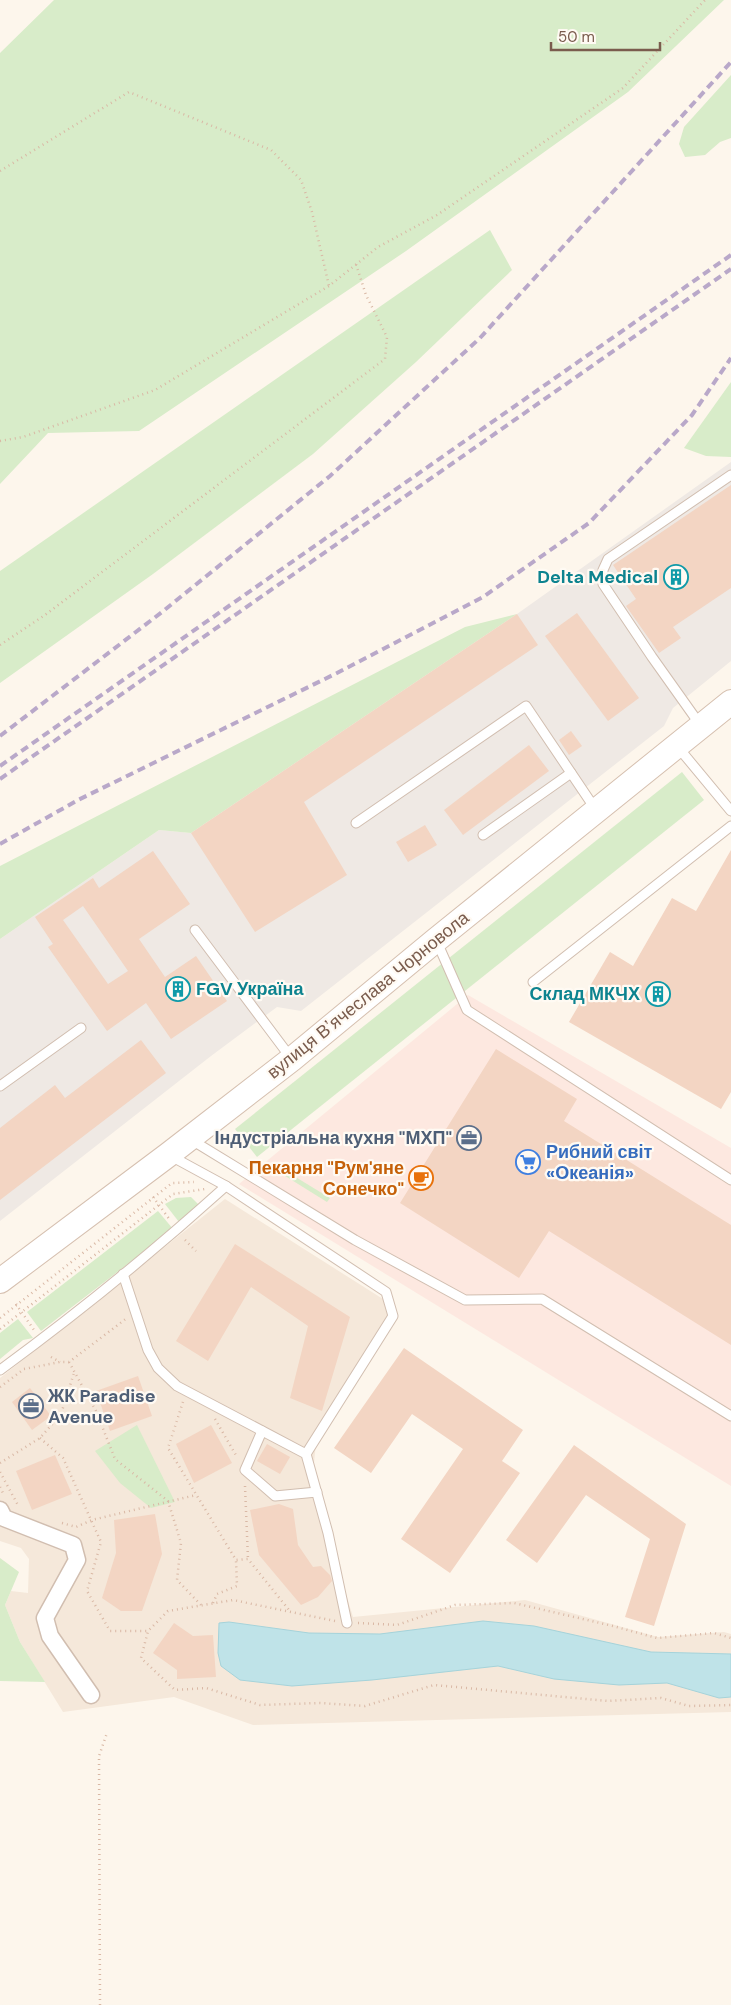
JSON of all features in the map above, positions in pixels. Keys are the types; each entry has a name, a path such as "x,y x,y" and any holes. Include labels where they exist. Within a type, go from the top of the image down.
{"main road":[{"name":"вулиця Вʼячеслава Чорновола","path":"0,1281 292,1059 731,702"}],"street":[{"path":"0,1510 4,1518 74,1545 77,1560 45,1618 50,1636 90,1695"}],"lane":[{"path":"701,726 603,584 603,570 608,559 731,475"},
{"path":"356,823 526,706 596,810"},
{"path":"677,746 731,811"},
{"path":"483,835 571,773"},
{"path":"533,982 731,826"},
{"path":"194,930 292,1059"},
{"path":"436,940 467,1010 731,1180"},
{"path":"0,1086 81,1028"},
{"path":"189,1139 355,1240 466,1300 542,1299 731,1416"},
{"path":"168,1155 226,1186 386,1292 393,1316 306,1454"},
{"path":"0,1370 123,1274 177,1230 226,1186"},
{"path":"123,1274 148,1350 158,1368 177,1386 306,1454 328,1532 347,1623"},
{"path":"262,1431 245,1470 275,1496 317,1492"}],"path":[{"path":"0,441 23,437 155,390 329,286 378,247 437,215 624,88 705,0"},
{"path":"0,171 130,92 271,150 301,180 312,212 329,286"},
{"path":"0,645 45,614 385,359 387,337 366,295 356,264"},
{"path":"0,1318 172,1183 193,1183 204,1174"},
{"path":"0,1329 159,1203 173,1194 226,1186"},
{"path":"153,1197 175,1228"},
{"path":"185,1240 196,1251"},
{"path":"16,1304 34,1330"},
{"path":"0,1387 24,1369 69,1362 135,1311"},
{"path":"51,1357 60,1362"},
{"path":"69,1362 96,1411 115,1459 168,1501 181,1543 177,1580 201,1606"},
{"path":"0,1463 40,1438 61,1414 74,1373"},
{"path":"186,1391 168,1448 236,1560 237,1586 217,1594 212,1604"},
{"path":"40,1438 63,1458 101,1542 87,1591 110,1631 148,1631"},
{"path":"0,1472 21,1512"},
{"path":"58,1522 76,1527 92,1520 196,1495"},
{"path":"236,1560 248,1559 289,1611"},
{"path":"731,1638 714,1633 657,1638 514,1603 455,1606 398,1625 347,1623 233,1600 168,1611 148,1631 141,1658 176,1690 206,1688 260,1705 320,1703 366,1706 434,1685 608,1701 661,1698 689,1706 731,1706"},
{"path":"100,2005 99,1756 107,1733"}],"shaded area":[{"path":"731,462 731,661 673,708 664,726 301,1011 277,1007 211,1056 0,1221 0,939 159,830 191,833 517,614"},
{"path":"468,995 731,1148 731,1486 239,1184"},
{"name":"ЖК Paradise Avenue","path":"225,1199 394,1306 316,1443 314,1463 322,1517 353,1617 525,1600 658,1637 724,1632 731,1634 731,1712 253,1725 174,1697 63,1712 20,1642 5,1605 11,1591 28,1593 29,1559 21,1548 0,1541 0,1378"}],"green space":[{"path":"54,0 724,0 628,92 406,251 139,431 48,433 0,484 0,53"},
{"path":"731,75 731,138 720,142 705,155 685,157 679,144 684,127"},
{"path":"490,230 512,270 416,362 313,454 153,574 0,683 0,571"},
{"path":"731,382 731,457 706,456 684,448"},
{"path":"517,614 191,833 159,830 0,939 0,866 465,627"},
{"path":"682,772 704,800 257,1157 235,1129"},
{"path":"284,1170 330,1198 327,1202 282,1174"},
{"path":"191,1197 200,1206 179,1222 165,1204 176,1198"},
{"path":"158,1211 173,1229 41,1331 27,1312"},
{"path":"18,1319 33,1338 23,1340 0,1359 0,1333"},
{"path":"137,1425 175,1502 151,1508 120,1483 95,1451"},
{"path":"0,1558 19,1572 5,1605 20,1642 45,1682 0,1681"}],"water":[{"path":"483,1621 534,1626 651,1652 731,1654 731,1697 719,1698 667,1683 619,1685 554,1679 498,1666 372,1680 292,1686 240,1680 221,1666 218,1653 219,1623 229,1622 309,1633 380,1634"}],"building":[{"name":"Delta Medical","path":"731,485 731,588 673,627 681,638 659,653 626,606 636,599 613,565"},
{"path":"577,613 639,698 608,721 545,636"},
{"path":"517,614 538,645 304,802 347,875 255,932 191,833"},
{"path":"571,731 582,746 569,755 559,740"},
{"path":"529,745 549,771 463,835 444,810"},
{"path":"425,825 437,845 408,862 396,842"},
{"name":"Склад МКЧХ","path":"731,850 731,1092 721,1109 569,1022 610,952 633,966 672,898 696,911"},
{"path":"153,851 190,904 139,939 165,977 196,956 227,1001 171,1039 146,1003 107,1031 48,947 53,944 35,917 93,878 99,888","holes":["83,906 128,971 108,984 63,920"]},
{"path":"141,1040 166,1073 0,1200 0,1128 55,1085 65,1098"},
{"name":"Рибний світ «Океанія»","path":"496,1049 577,1099 564,1121 731,1225 731,1345 549,1231 519,1278 400,1203"},
{"path":"235,1244 350,1317 322,1411 290,1398 308,1326 251,1287 208,1361 176,1341"},
{"path":"404,1348 523,1430 502,1461 520,1473 450,1573 401,1539 463,1449 412,1414 371,1473 334,1448"},
{"path":"138,1376 152,1416 110,1431 96,1391"},
{"path":"30,1388 51,1416 32,1430 12,1402"},
{"path":"211,1425 232,1463 194,1483 176,1444"},
{"path":"267,1444 290,1457 280,1474 257,1461"},
{"path":"574,1445 686,1524 654,1626 625,1617 650,1539 586,1495 537,1563 506,1540"},
{"path":"55,1455 72,1494 32,1510 16,1471"},
{"path":"279,1504 293,1509 298,1545 313,1567 321,1566 330,1575 332,1581 318,1597 301,1605 259,1555 250,1510"},
{"path":"155,1514 162,1554 142,1611 121,1611 102,1598 116,1553 114,1520"},
{"path":"174,1623 193,1636 213,1635 216,1677 177,1679 177,1670 153,1653"}],"railway":[{"path":"0,736 162,612 330,476 480,338 731,62"},
{"path":"0,766 731,255"},
{"path":"0,779 731,269"},
{"path":"0,844 78,800 337,673 483,597 589,523 692,415 731,358"}],"place":[{"name":"Delta Medical","path":"676,577"},
{"name":"FGV Україна","path":"178,989"},
{"name":"Склад МКЧХ","path":"658,994"},
{"name":"Індустріальна кухня \"МХП\"","path":"469,1138"},
{"name":"Рибний світ «Океанія»","path":"528,1162"},
{"name":"Пекарня \"Рум'яне Сонечко\"","path":"421,1178"},
{"name":"ЖК Paradise Avenue","path":"31,1406"}]}
